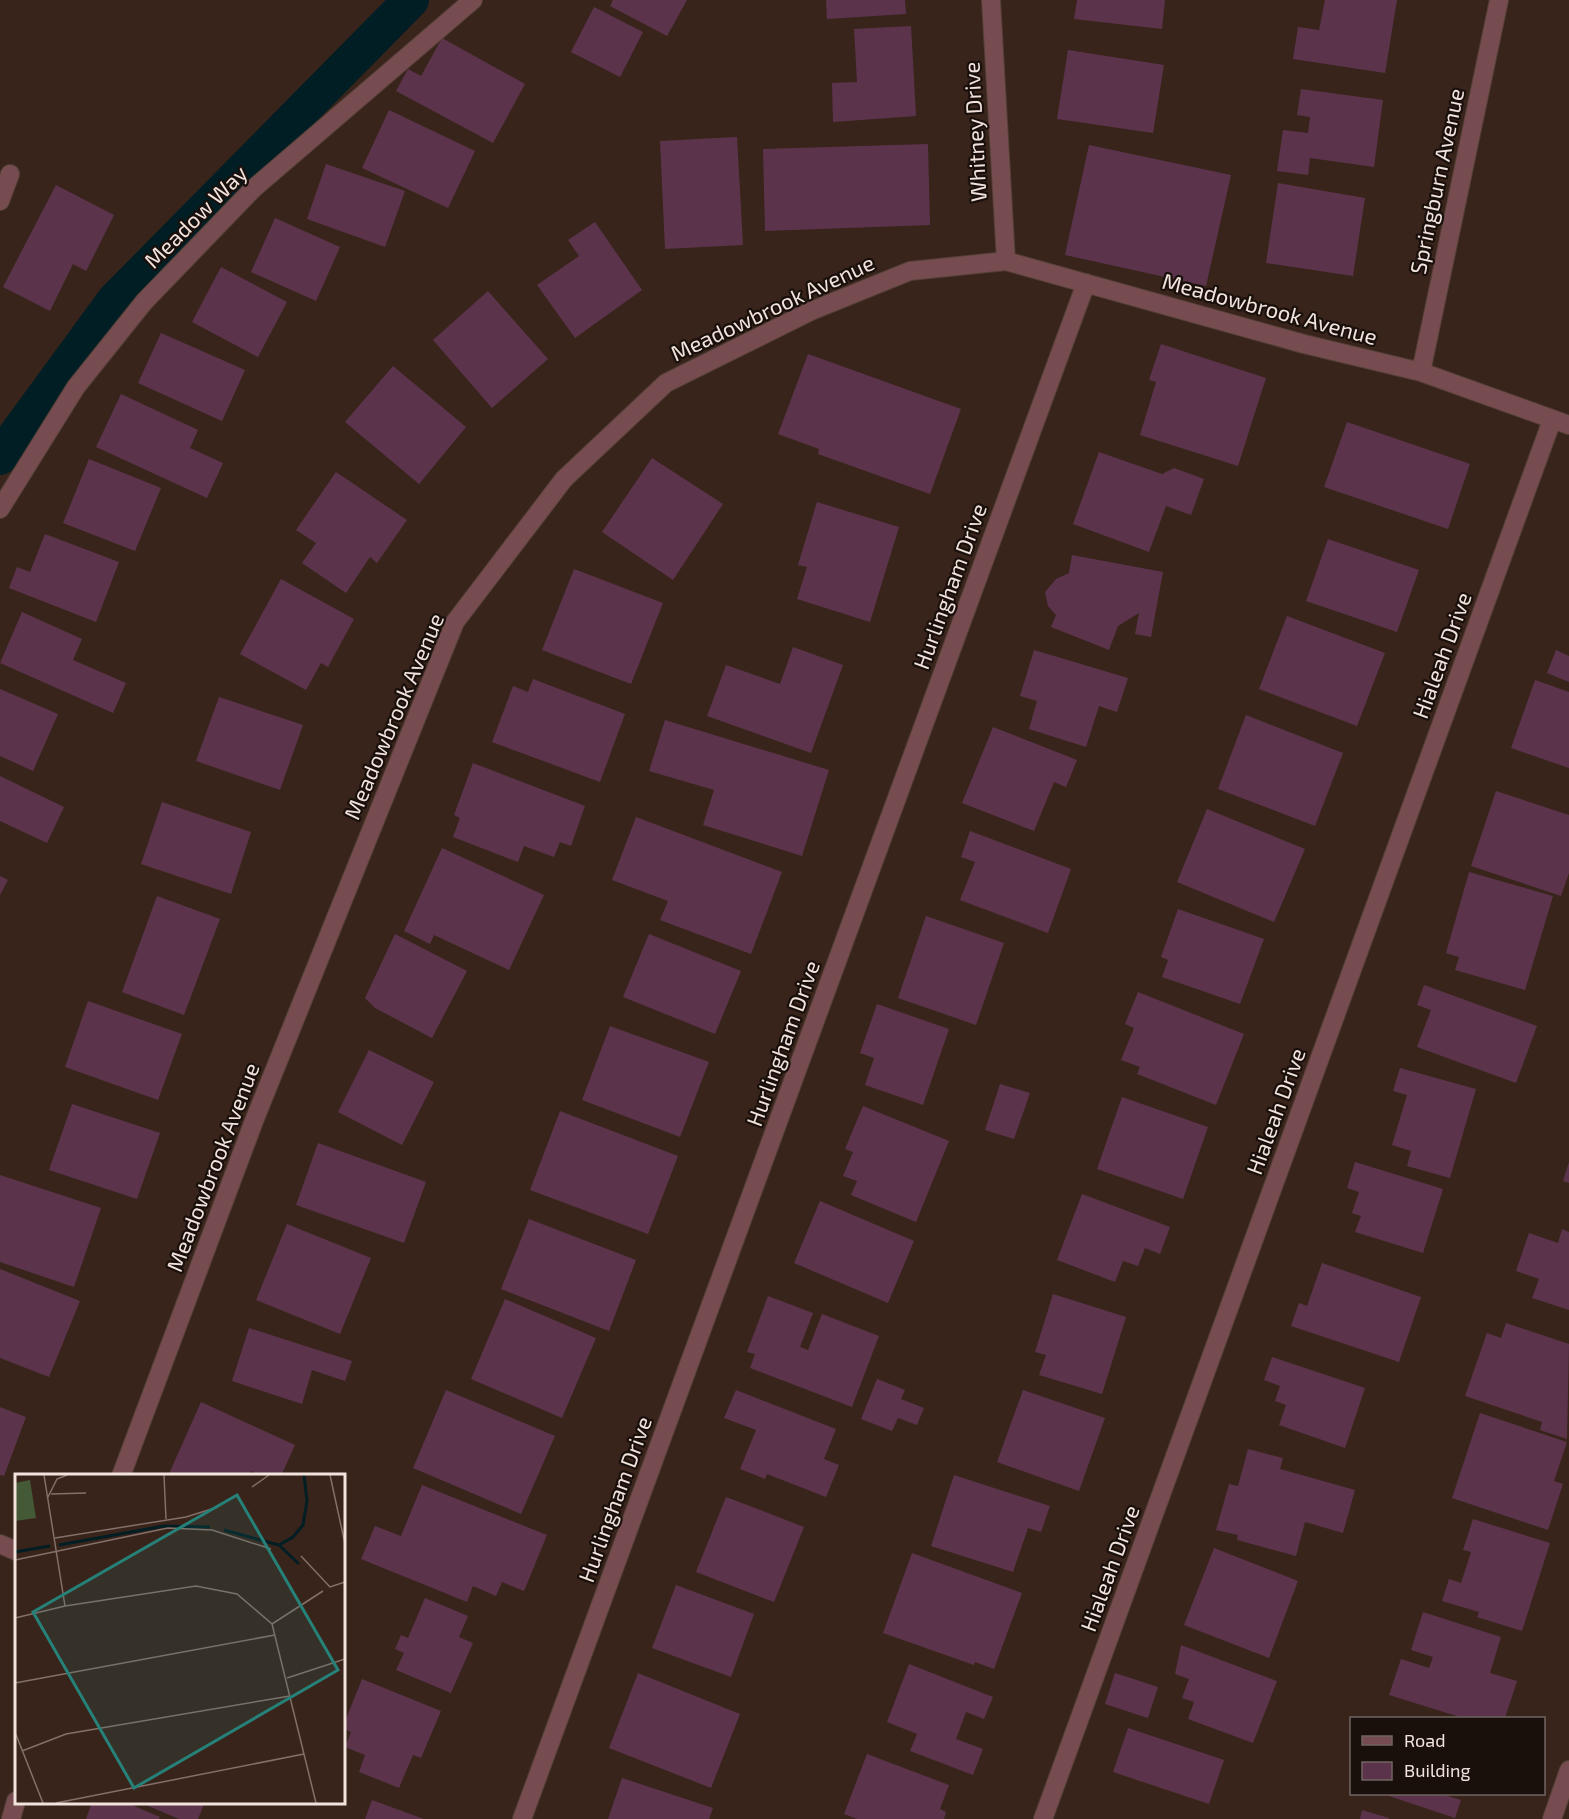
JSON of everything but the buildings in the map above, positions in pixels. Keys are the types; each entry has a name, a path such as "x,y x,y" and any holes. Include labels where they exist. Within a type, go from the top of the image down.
{"street":[{"name":"Meadow Way","path":"0,509 76,387 144,302 253,189 473,0"},
{"name":"Whitney Drive","path":"991,0 1006,261"},
{"name":"Springburn Avenue","path":"1421,372 1498,0"},
{"path":"0,201 10,174"},
{"name":"Meadowbrook Avenue","path":"122,1474 254,1121 455,622 564,479 666,383 811,311 910,271 1006,261 1304,344 1421,372 1560,423"},
{"name":"Hurlingham Drive","path":"522,1819 1086,283"},
{"name":"Hialeah Drive","path":"1043,1819 1560,423"},
{"path":"0,1544 15,1551"},
{"path":"1552,1819 1569,1770"},
{"path":"11,1819 15,1804"}],"waterway":[{"path":"0,457 114,301 411,0"}]}
